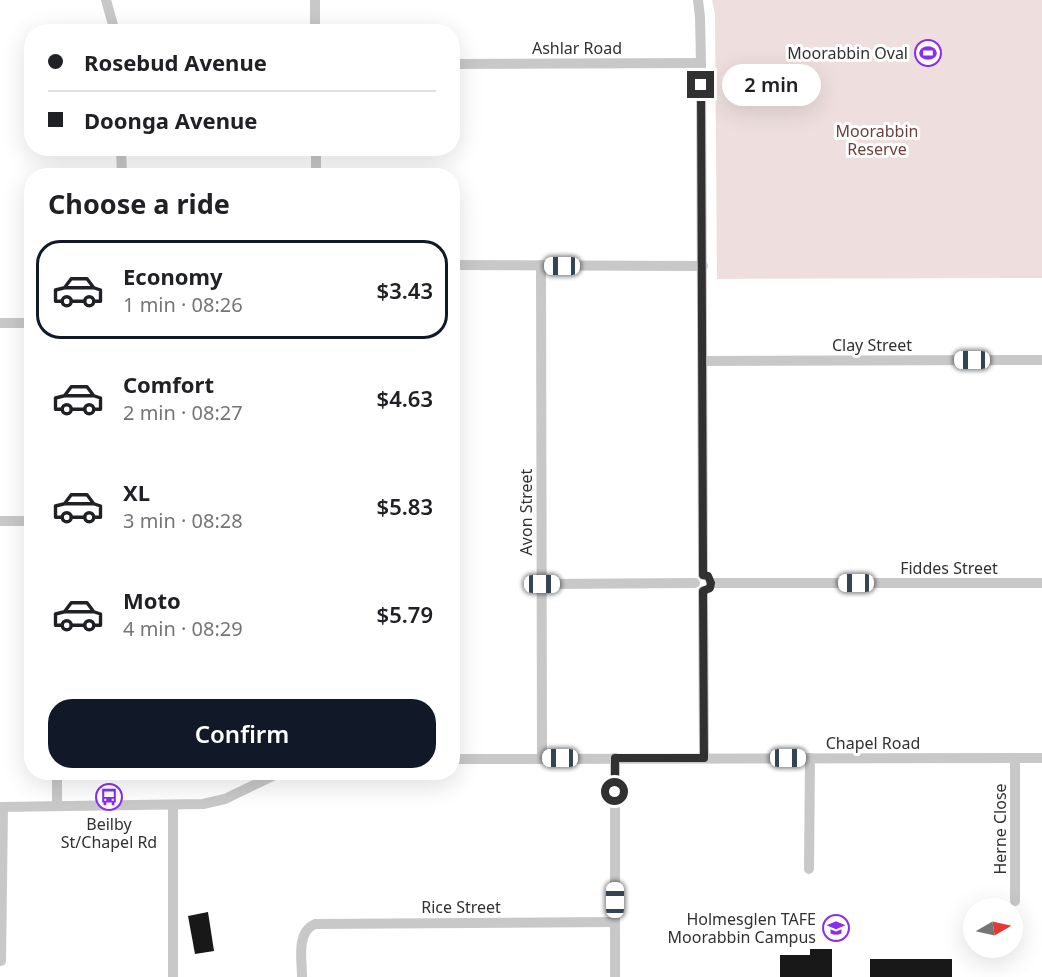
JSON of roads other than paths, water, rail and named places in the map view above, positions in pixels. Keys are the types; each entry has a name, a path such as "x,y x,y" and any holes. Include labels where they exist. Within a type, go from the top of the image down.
{"street":[{"path":"106,0 113,24"},
{"path":"315,0 315,24"},
{"path":"698,0 701,63 703,266 704,758"},
{"name":"Ashlar Road","path":"460,64 701,63"},
{"path":"460,265 703,266"},
{"name":"Avon Street","path":"541,266 542,758"},
{"path":"0,323 24,323"},
{"name":"Clay Street","path":"703,361 1042,360"},
{"path":"0,521 24,521"},
{"name":"Fiddes Street","path":"542,584 1042,583"},
{"path":"615,758 615,977"},
{"path":"809,869 810,758"},
{"name":"Herne Close","path":"1015,758 1015,898"},
{"name":"Chapel Road","path":"460,759 1042,758"},
{"path":"57,780 57,806"},
{"path":"1,961 1,807 204,804 225,798 264,780"},
{"path":"173,805 173,977"},
{"name":"Rice Street","path":"302,977 303,936 308,928 320,923 615,922"}],"place":[{"name":"Moorabbin Oval","path":"928,53"},
{"name":"Beilby St/Chapel Rd","path":"109,797"},
{"name":"Holmesglen TAFE Moorabbin Campus","path":"836,928"}],"park label":[{"name":"Moorabbin Reserve","path":"877,140"}]}
